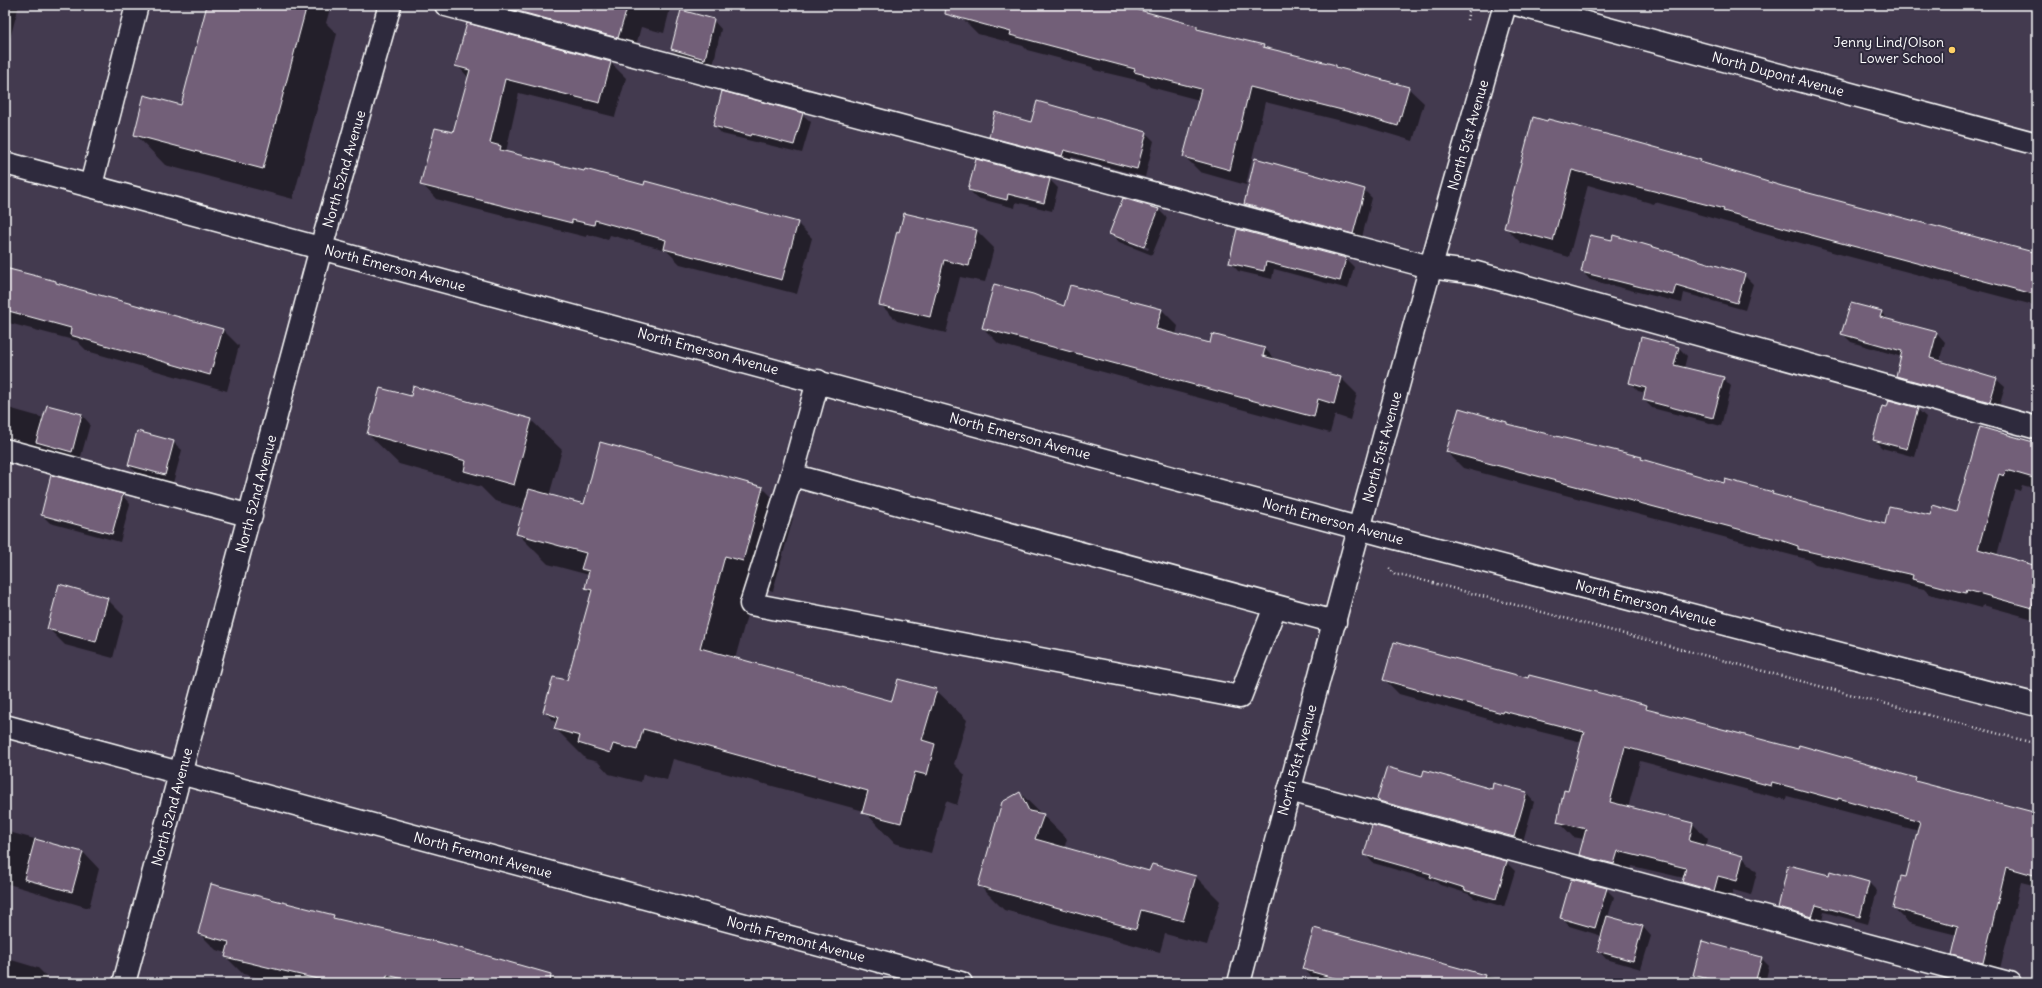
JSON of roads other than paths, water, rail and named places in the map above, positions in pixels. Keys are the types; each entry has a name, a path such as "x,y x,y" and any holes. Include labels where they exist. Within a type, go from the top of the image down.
{"street":[{"path":"91,185 136,5"},
{"name":"North 52nd Avenue","path":"124,983 251,516 321,248 390,5"},
{"path":"446,5 1430,267 1477,273 2037,428"},
{"name":"North 51st Avenue","path":"1239,983 1289,790 1430,267 1505,5"},
{"name":"North Dupont Avenue","path":"1519,5 2037,144"},
{"name":"North Emerson Avenue","path":"5,162 1360,528 2037,705"},
{"path":"818,381 792,475 751,604 1240,697 1275,607"},
{"path":"5,450 251,516"},
{"path":"792,475 1335,622"},
{"name":"North Fremont Avenue","path":"5,726 961,983"},
{"path":"1289,790 2009,983"}],"place":[{"name":"Jenny Lind/Olson Lower School","path":"1952,50"}]}
